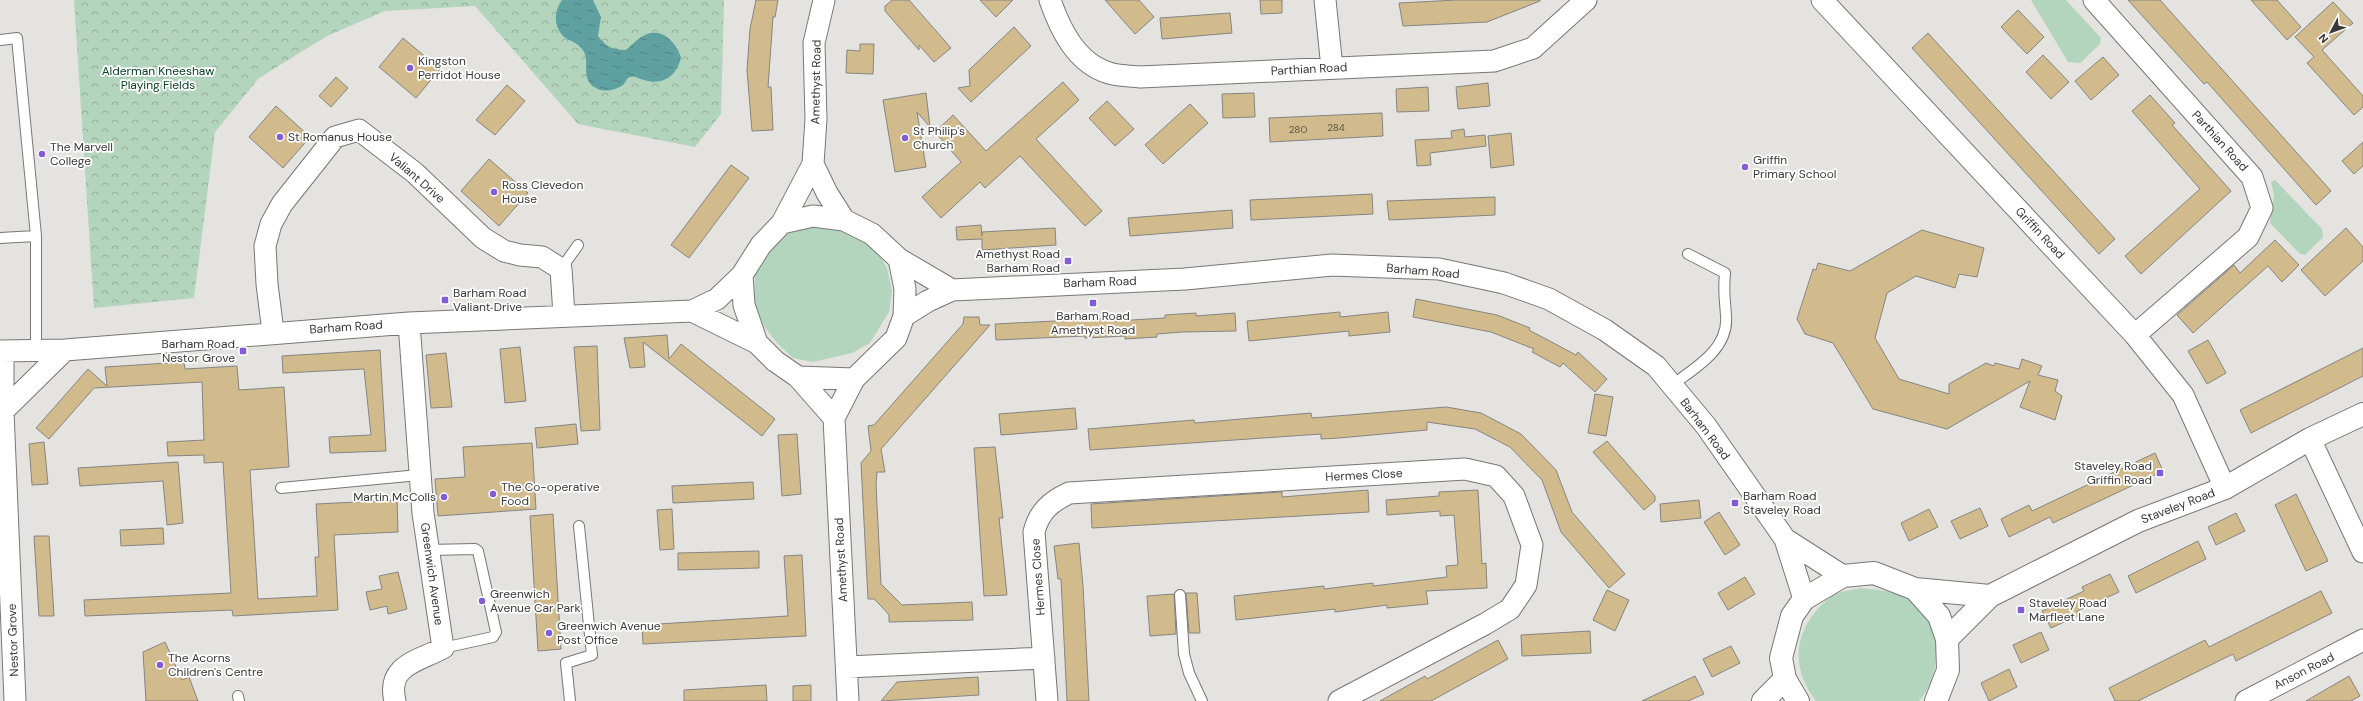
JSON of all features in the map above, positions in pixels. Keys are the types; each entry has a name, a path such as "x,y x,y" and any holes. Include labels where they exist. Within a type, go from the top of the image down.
{"street":[{"name":"Amethyst Road","path":"782,223 813,164 816,119 814,43 824,0"},
{"name":"Parthian Road","path":"1050,0 1059,26 1077,52 1091,64 1108,73 1140,77 1494,61 1533,48 1586,0"},
{"path":"1325,0 1332,68"},
{"name":"Parthian Road","path":"2094,0 2252,177 2262,208 2248,237 2135,335"},
{"name":"Griffin Road","path":"1829,2 2135,335 2183,394 2225,488"},
{"name":"Valiant Drive","path":"273,332 267,284 265,246 271,224 282,204 335,137 359,130 415,173 483,238 504,251 520,255 542,257 561,269"},
{"name":"Amethyst Road","path":"813,164 827,193 844,220"},
{"path":"782,223 813,216 844,220 872,234 899,259 952,290"},
{"name":"Barham Road","path":"1,351 65,350 273,332 409,323 564,315 692,311 717,299 742,275 760,245 782,223"},
{"path":"742,275 744,305 757,343 775,361 798,377 834,418 854,379 896,338 904,316 905,289 899,259"},
{"name":"Barham Road","path":"904,316 928,301 952,290 1185,280 1332,265 1439,269 1495,279 1549,299 1605,330 1656,366 1706,426 1785,539 1804,599"},
{"path":"561,269 564,315"},
{"name":"Barham Road","path":"692,311 757,343"},
{"name":"Greenwich Avenue","path":"409,323 420,475 428,550 443,648"},
{"path":"3,412 65,350"},
{"name":"Nestor Grove","path":"1,351 15,701"},
{"path":"798,377 854,379"},
{"name":"Staveley Road","path":"1947,640 1990,596 2138,522 2225,488 2310,439 2363,414"},
{"name":"Amethyst Road","path":"834,418 848,701"},
{"path":"2310,439 2363,552"},
{"name":"Hermes Close","path":"1047,701 1034,532 1037,521 1045,509 1055,499 1069,493 1465,469 1496,476 1514,496 1532,545 1526,585 1510,609 1485,624 1339,701"},
{"name":"Barham Road","path":"1785,539 1843,576"},
{"path":"1798,701 1785,679 1781,658 1792,616 1804,599 1843,576 1874,573 1915,589 1990,596"},
{"path":"1915,589 1939,616 1947,640 1948,670 1936,701"},
{"name":"Anson Road","path":"2246,701 2363,640"},
{"path":"395,701 393,691 399,671 414,660 443,648"},
{"path":"847,667 1044,658"},
{"path":"1763,701 1785,679"}],"lane":[{"path":"0,40 17,38 36,236 36,350"},
{"path":"0,238 36,236"},
{"path":"561,269 578,245"},
{"path":"1672,385 1709,358 1725,333 1726,317 1722,294 1725,273 1688,254"},
{"path":"280,488 420,475"},
{"path":"570,701 566,663 592,655 579,526"},
{"path":"428,550 475,549 478,551 496,632 493,637 443,648"},
{"path":"1180,595 1184,654 1189,673 1202,701"}],"green space":[{"name":"Alderman Kneeshaw Playing Fields","path":"74,0 724,0 721,114 695,147 578,124 475,6 385,11 327,36 259,78 215,132 194,298 94,308"},
{"path":"2031,0 2066,0 2101,38 2100,44 2080,63 2068,62"},
{"path":"2275,180 2322,229 2323,237 2305,255 2300,254 2270,223 2274,195 2271,182"},
{"path":"815,225 837,226 856,233 876,250 887,268 892,291 889,312 870,343 852,353 813,362 793,358 778,344 763,325 754,300 755,272 776,240 794,231"},
{"path":"1860,588 1884,591 1906,598 1919,608 1927,618 1932,629 1935,642 1935,667 1932,680 1919,701 1816,701 1803,679 1800,668 1799,645 1802,634 1808,623 1817,609 1833,596 1844,591"}],"water":[{"path":"562,0 593,0 601,17 598,36 604,43 614,48 626,50 641,37 650,33 661,34 666,37 675,46 681,57 673,74 668,78 657,82 632,77 628,78 621,86 614,89 607,91 596,88 588,80 586,57 584,52 577,44 563,36 556,23 557,9"}],"building":[{"path":"756,0 778,0 775,17 773,17 768,87 771,87 773,130 752,131 747,70 750,29"},
{"path":"892,0 909,0 951,48 934,62 919,45 919,50 885,11 885,6"},
{"path":"980,0 1013,0 996,17"},
{"path":"1105,0 1139,0 1154,17 1135,34"},
{"path":"1260,0 1282,0 1282,13 1261,14"},
{"path":"1456,0 1540,1 1487,22 1403,26 1399,3"},
{"path":"2128,0 2160,0 2331,191 2316,205 2207,82 2204,84"},
{"path":"2251,0 2277,0 2301,27 2287,40"},
{"path":"2333,2 2353,23 2322,50 2363,96 2363,107 2354,115 2307,63 2314,57 2295,37"},
{"path":"2018,10 2044,37 2027,54 2001,27"},
{"path":"1230,13 1232,33 1162,39 1160,18"},
{"path":"1014,27 1031,46 971,102 958,88 970,86 969,70"},
{"path":"1928,33 2115,239 2099,254 1912,48"},
{"name":"Kingston Perridot House","path":"403,38 440,69 416,98 379,67"},
{"path":"860,44 874,44 873,74 846,73 847,50 860,51"},
{"path":"2043,55 2069,82 2051,99 2026,72"},
{"path":"2103,57 2119,75 2091,100 2075,81"},
{"path":"336,77 348,88 331,107 319,96"},
{"path":"1063,82 1079,100 1036,139 1102,211 1085,226 1020,156 985,188 980,182 941,218 922,197 961,162 935,132 953,115 986,151"},
{"path":"1488,83 1490,106 1458,109 1456,87"},
{"path":"507,85 525,101 495,135 476,120"},
{"path":"1428,87 1429,111 1397,112 1396,89"},
{"name":"St Philip's Church","path":"926,93 930,127 917,112 926,167 895,172 883,100"},
{"path":"1254,93 1255,117 1223,118 1222,94"},
{"path":"2150,95 2175,123 2172,125 2231,191 2141,274 2125,256 2200,189 2132,111"},
{"path":"1107,101 1134,129 1115,146 1089,118"},
{"path":"1190,104 1208,123 1163,164 1145,145"},
{"name":"St Romanus House","path":"276,106 310,137 283,168 249,137"},
{"path":"1382,113 1383,136 1270,142 1269,118"},
{"path":"1464,129 1465,137 1485,135 1486,146 1430,153 1431,165 1417,166 1415,140 1452,138 1451,131"},
{"path":"1511,133 1514,165 1491,168 1488,136"},
{"path":"2363,142 2363,166 2354,174 2342,161"},
{"name":"Ross Clevedon House","path":"489,159 528,193 499,226 461,191"},
{"path":"731,165 749,178 689,258 671,245"},
{"path":"1372,194 1373,214 1251,220 1250,200"},
{"path":"1495,197 1495,215 1389,220 1387,201"},
{"path":"1232,210 1233,228 1130,236 1128,218"},
{"path":"981,225 982,236 982,232 1055,228 1056,245 982,250 982,239 957,240 956,227"},
{"path":"2346,228 2363,247 2363,261 2325,296 2301,270"},
{"path":"1922,230 1984,248 1977,277 1959,274 1955,288 1916,276 1887,293 1875,338 1899,379 1949,394 1949,384 1986,363 1994,366 1995,363 2019,369 2022,359 2042,366 2038,375 2058,380 2055,391 2062,396 2055,420 2020,407 2030,381 1947,429 1873,409 1833,343 1805,334 1797,319 1813,269 1816,270 1818,263 1850,271"},
{"path":"2275,240 2299,265 2282,282 2268,266 2193,333 2177,315 2234,265 2240,273"},
{"path":"1416,299 1497,315 1530,328 1529,330 1576,355 1578,352 1607,379 1595,392 1563,363 1560,367 1532,352 1534,349 1491,332 1413,317"},
{"path":"1340,312 1340,317 1388,312 1390,332 1349,336 1349,331 1249,341 1247,321"},
{"path":"1196,313 1196,316 1235,313 1236,331 1182,332 1157,334 1157,337 1125,339 1125,336 1085,338 1085,336 996,340 995,324 1115,318 1115,321 1165,318 1165,315"},
{"path":"964,317 979,317 980,325 990,325 881,449 885,472 877,472 876,485 881,584 902,605 972,602 973,620 889,622 889,615 882,607 874,599 868,599 861,463 871,451 868,426 874,425 963,324"},
{"path":"667,335 669,359 681,344 775,419 762,436 643,342 645,367 630,368 624,338"},
{"path":"2208,340 2226,373 2207,384 2188,351"},
{"path":"597,346 600,430 581,431 574,347"},
{"path":"520,347 526,401 505,403 500,349"},
{"path":"2363,348 2363,376 2251,433 2240,410"},
{"path":"380,350 386,451 330,453 329,437 371,435 364,369 283,373 282,356"},
{"path":"446,353 452,407 431,408 426,355"},
{"path":"184,362 185,369 237,366 239,390 284,387 289,467 250,470 258,599 317,596 315,557 319,557 316,504 397,500 398,532 334,535 338,610 233,616 232,610 85,616 84,600 231,593 223,462 204,463 204,455 168,456 167,442 204,440 202,382 94,388 49,439 36,428 88,369 107,386 105,367"},
{"path":"1595,394 1613,397 1606,436 1588,433"},
{"path":"1446,407 1481,413 1521,434 1556,470 1572,512 1625,574 1609,588 1561,532 1542,480 1510,447 1475,429 1427,422 1427,430 1339,438 1321,439 1321,434 1090,450 1088,429 1194,420 1195,423 1311,413 1312,418"},
{"path":"1075,408 1077,429 1001,435 999,414"},
{"path":"576,424 578,444 537,448 535,428"},
{"path":"797,434 801,494 782,496 778,435"},
{"path":"1607,441 1655,496 1655,501 1644,510 1593,452"},
{"path":"44,442 48,484 32,485 29,444"},
{"name":"The Co-operative Food","path":"532,443 536,509 438,516 435,479 465,477 463,447"},
{"path":"995,447 1003,518 999,518 1007,595 984,596 974,448"},
{"path":"2155,453 2163,471 2053,523 2050,517 2009,537 2001,519 2029,505 2032,511"},
{"path":"178,462 183,523 167,525 163,481 80,486 78,468"},
{"path":"753,482 754,499 673,503 672,486"},
{"path":"1368,490 1369,512 1092,528 1091,504 1282,492 1282,497"},
{"path":"1478,490 1482,564 1486,563 1487,588 1426,591 1428,604 1387,608 1387,605 1335,612 1335,609 1236,620 1234,596 1324,586 1324,589 1373,583 1373,586 1447,577 1446,566 1458,565 1454,515 1440,516 1440,511 1387,515 1386,500 1439,496 1439,492"},
{"path":"2296,494 2328,561 2306,571 2275,505"},
{"path":"1699,500 1701,518 1661,522 1660,504"},
{"path":"1980,508 1988,526 1960,539 1951,521"},
{"path":"672,509 674,549 660,550 657,510"},
{"path":"1929,509 1938,527 1909,541 1901,523"},
{"path":"1719,512 1740,545 1725,555 1704,522"},
{"path":"2236,513 2245,531 2216,545 2208,527"},
{"path":"553,514 561,649 538,651 530,516"},
{"path":"163,528 164,544 121,546 120,530"},
{"path":"34,536 49,536 54,616 39,616"},
{"path":"2198,541 2206,559 2136,593 2128,576"},
{"path":"1079,543 1083,586 1089,701 1067,701 1061,579 1058,579 1054,546"},
{"path":"759,551 759,568 678,570 678,553"},
{"path":"802,555 806,636 643,644 642,625 788,616 784,556"},
{"path":"398,572 407,609 388,614 387,606 370,610 366,592 382,589 379,576"},
{"path":"2110,574 2119,592 2077,611 2079,615 2051,628 2042,611 2084,591 2082,587"},
{"path":"1745,577 1755,594 1728,610 1718,593"},
{"path":"1607,590 1629,600 1615,631 1593,620"},
{"path":"2321,591 2332,613 2236,661 2233,654 2138,701 2115,701 2109,688 2205,640 2209,647"},
{"path":"1186,593 1197,593 1200,633 1189,633"},
{"path":"1174,594 1176,634 1150,636 1147,596"},
{"path":"1590,631 1591,653 1522,656 1521,635"},
{"path":"2041,632 2049,650 2021,663 2013,645"},
{"path":"1498,640 1508,659 1431,701 1380,701 1425,676 1427,679"},
{"name":"The Acorns Children's Centre","path":"165,642 182,680 189,677 198,701 146,701 143,652"},
{"path":"1731,646 1740,663 1712,677 1703,659"},
{"path":"2009,669 2017,687 1989,701 1981,683"},
{"path":"1695,676 1704,694 1688,701 1642,701"},
{"path":"2349,676 2360,696 2351,701 2306,701"},
{"path":"978,677 979,695 881,701 897,682"},
{"path":"766,685 767,701 684,701 684,690"},
{"path":"811,685 811,701 793,701 793,686"}],"place":[{"name":"Kingston Perridot House","path":"410,68"},
{"name":"St Romanus House","path":"280,137"},
{"name":"St Philip's Church","path":"905,138"},
{"name":"The Marvell College","path":"42,154"},
{"name":"Griffin Primary School","path":"1745,167"},
{"name":"Ross Clevedon House","path":"494,192"},
{"name":"Amethyst Road Barham Road","path":"1068,261"},
{"name":"Barham Road Valiant Drive","path":"445,300"},
{"name":"Barham Road Amethyst Road","path":"1093,303"},
{"name":"Barham Road Nestor Grove","path":"243,351"},
{"name":"Staveley Road Griffin Road","path":"2160,473"},
{"name":"The Co-operative Food","path":"493,494"},
{"name":"Martin McColls","path":"444,497"},
{"name":"Barham Road Staveley Road","path":"1735,503"},
{"name":"Greenwich Avenue Car Park","path":"482,601"},
{"name":"Staveley Road Marfleet Lane","path":"2021,610"},
{"name":"Greenwich Avenue Post Office","path":"549,633"},
{"name":"The Acorns Children's Centre","path":"160,665"}]}
